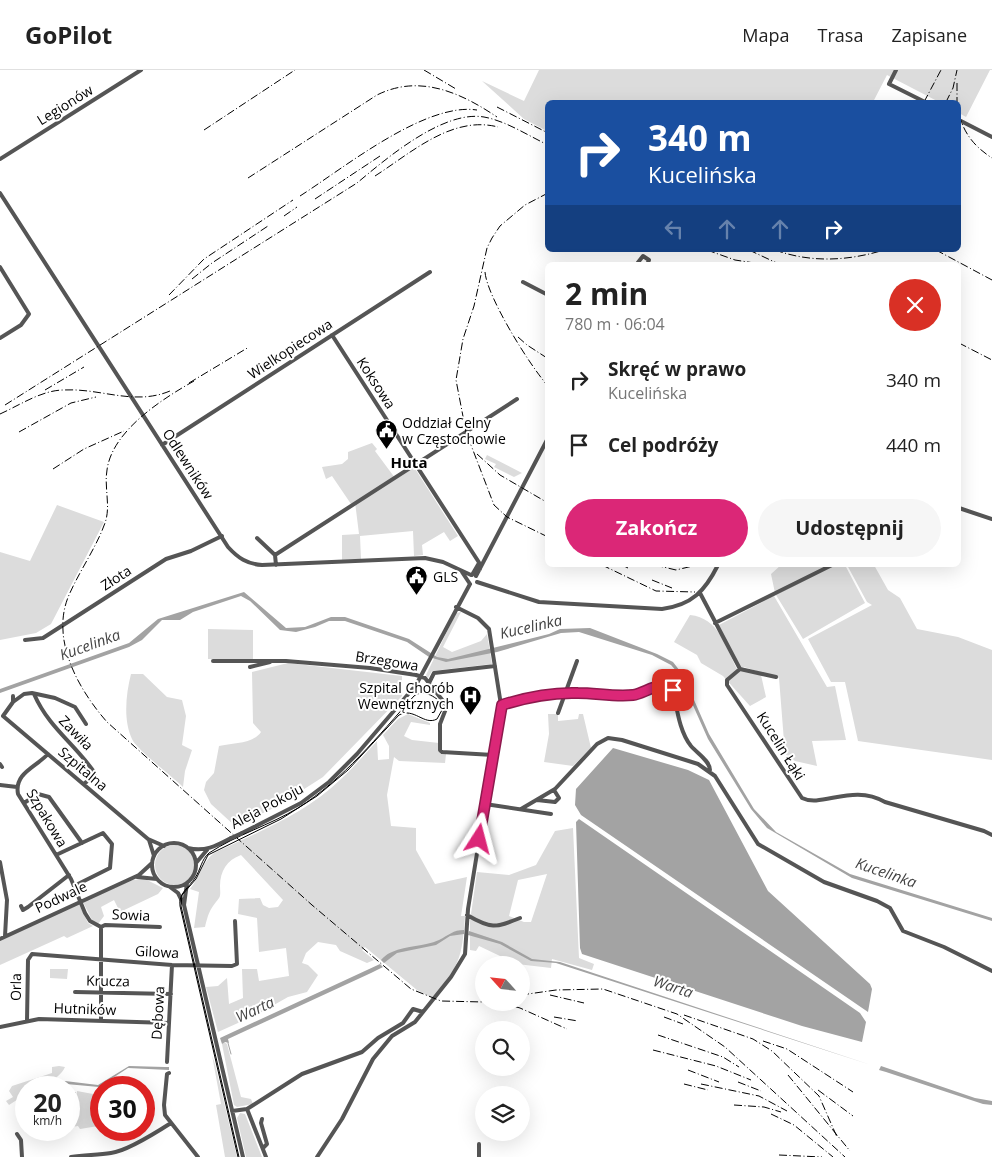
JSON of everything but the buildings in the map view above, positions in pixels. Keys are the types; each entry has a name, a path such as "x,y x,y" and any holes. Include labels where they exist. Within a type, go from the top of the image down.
{"street":[{"name":"Legionów","path":"0,159 141,70"},
{"path":"896,70 889,84 920,100"},
{"path":"961,121 992,137"},
{"name":"Odlewników","path":"0,193 228,547 244,561 255,565 276,565 425,558 458,568 472,576"},
{"path":"639,262 643,256 649,260 648,262"},
{"path":"0,267 29,314 21,325 0,338"},
{"name":"Wielkopiecowa","path":"162,444 430,272"},
{"path":"523,282 545,293"},
{"name":"Koksowa","path":"332,335 479,563 480,569"},
{"path":"275,555 518,399"},
{"path":"472,576 480,569 545,444"},
{"path":"961,509 992,519"},
{"name":"Złota","path":"25,640 43,638 166,559 191,551 222,536"},
{"path":"256,538 275,555 276,565"},
{"path":"477,582 470,584 479,563 486,556"},
{"path":"472,576 477,582 532,601 643,609 672,607 700,593 707,586 717,567"},
{"path":"716,623 828,567"},
{"name":"Aleja Pokoju","path":"188,848 199,851 209,849 242,834 289,810 329,782 397,710 421,677 456,607 470,584"},
{"path":"700,593 740,669 776,677"},
{"path":"316,1157 342,1120 373,1060 392,1036 415,1022 451,977 465,954 468,915 502,705 489,629 485,623 456,607"},
{"name":"Brzegowa","path":"213,661 272,661 370,668 421,677 429,683 447,706 440,724 440,750 442,752 493,755"},
{"name":"Brzegowa","path":"250,667 272,661"},
{"path":"558,713 578,662"},
{"path":"429,683 434,674 494,663"},
{"name":"Kucelin Łąki","path":"740,669 727,680 727,685 802,798 814,800 856,794 875,796 885,802 992,835"},
{"path":"502,705 540,694 631,695 653,687 670,687 684,733 690,745 707,762 711,768 710,770 758,844 824,882 877,901 890,908 903,931 944,947 992,971"},
{"path":"2,716 13,702 24,694 34,694 55,698 75,707 86,724"},
{"name":"Zawiła","path":"34,694 48,720 84,758 94,772 95,774 84,784"},
{"path":"13,696 13,702"},
{"name":"Szpitalna","path":"2,716 148,839 152,844 154,856"},
{"path":"521,809 554,790 597,744 608,738 630,743 710,770"},
{"name":"Szpakowa","path":"48,754 19,779 17,786 24,802 69,875 90,921 101,927"},
{"path":"0,786 17,786"},
{"path":"537,800 555,802 559,798 554,790"},
{"path":"24,802 38,794 50,797 82,843"},
{"path":"485,804 551,814"},
{"path":"56,855 103,833 112,844 110,868 74,886"},
{"name":"Szpitalna","path":"148,839 164,846"},
{"path":"169,886 179,887 187,883 195,873 196,863 188,848 174,843 164,846 154,856 152,864 157,879 178,893 184,905 243,1157"},
{"name":"Aleja Pokoju","path":"196,863 209,849"},
{"path":"0,862 7,900 6,936"},
{"name":"Podwale","path":"0,938 133,878 148,869 152,864"},
{"path":"26,907 69,875"},
{"name":"Podwale","path":"133,878 157,879"},
{"path":"184,905 187,883"},
{"path":"468,915 486,926 498,926 520,918"},
{"name":"Gilowa","path":"32,954 102,960 235,966 237,956 235,921"},
{"name":"Sowia","path":"101,927 105,924 160,927"},
{"path":"100,1021 101,927"},
{"name":"Orla","path":"27,1022 28,960 32,954"},
{"name":"Dębowa","path":"167,1062 172,964"},
{"name":"Krucza","path":"75,992 171,994"},
{"path":"232,1112 247,1109 302,1074 362,1052 378,1038 403,1023 412,1009 423,1012"},
{"name":"Hutników","path":"0,1027 39,1019 169,1024"},
{"path":"169,1073 167,1074 164,1105 165,1115 198,1157"},
{"path":"247,1109 266,1157"},
{"path":"262,1119 261,1123 267,1144 263,1148"},
{"path":"72,1157 97,1153 113,1153 151,1136 171,1123"},
{"path":"21,1141 22,1157"},
{"path":"479,1144 479,1157"}],"shaded area":[{"path":"539,70 990,70 966,117 961,114 961,100 935,100 887,75 874,100 545,100 545,130 524,119 482,81 524,101"},
{"path":"372,443 377,449 375,451 395,478 414,467 458,536 450,541 444,532 422,545 423,555 414,556 413,531 360,536 361,559 342,560 342,535 359,534 355,502 351,504 332,476 326,479 322,467 342,464 348,459 348,452"},
{"path":"487,455 522,473 514,477 494,467 496,464 485,459"},
{"path":"57,505 104,522 51,624 36,633 0,640 0,552 30,561"},
{"path":"779,567 826,567 775,593 771,574"},
{"path":"830,567 846,567 865,603 803,639 776,595"},
{"path":"848,567 875,567 888,590 900,598 917,629 958,637 992,650 992,760 858,741 845,682 831,682 808,639 872,605 867,602"},
{"path":"244,592 286,628 305,627 331,617 345,617 409,639 437,657 448,659 549,634 560,629 590,628 657,654 673,662 683,675 709,734 754,809 776,832 850,874 992,918 992,921 852,878 767,828 751,809 708,739 679,674 671,665 652,655 579,632 561,633 497,652 446,662 429,657 407,642 345,621 329,621 296,632 280,630 250,601 241,596 193,612 180,620 162,620 142,640 129,647 0,693 0,689 129,643 158,619"},
{"path":"774,596 827,687 835,686 846,740 812,741 817,766 795,761 785,754 779,678 744,667 740,669 717,626"},
{"path":"461,612 443,647 452,652 481,641 487,634 492,664 432,671 428,678 426,675 456,613"},
{"path":"690,615 708,621 714,627 725,643 737,669 761,675 766,697 750,706 723,676 701,663 697,655 674,642"},
{"path":"208,629 253,630 253,659 208,659"},
{"path":"288,663 402,676 402,696 323,777 276,807 235,826 211,804 204,790 206,782 214,773 219,746 248,741 261,732 253,723 252,672"},
{"path":"131,674 143,674 167,697 182,700 186,716 182,745 192,750 185,771 183,787 147,756 132,739 126,715"},
{"path":"408,714 430,723 430,725 411,722 404,736 412,740 439,743 440,754 446,754 445,763 399,761 394,757 387,795 391,826 416,828 416,850 435,884 467,877 461,916 465,916 463,942 454,969 432,998 417,990 365,947 362,950 374,960 367,963 340,951 336,945 318,942 306,953 302,963 308,965 318,975 307,992 288,997 258,1014 218,1032 206,987 218,986 227,978 229,1004 243,998 242,969 257,969 259,981 289,976 286,948 259,952 257,918 238,914 239,899 260,898 263,905 269,908 278,907 283,900 241,855 228,863 223,871 220,881 220,897 210,911 205,927 194,928 199,892 190,889 204,865 214,853 264,830 312,803 340,780 377,741 378,760 389,759 389,746 383,735 398,719"},
{"path":"548,714 558,714 558,721 578,719 579,714 583,714 591,748 573,766 544,762 549,734"},
{"path":"613,748 688,770 709,780 768,891 870,984 872,989 868,1012 581,815 575,805 576,789"},
{"path":"579,819 860,1013 866,1022 862,1042 802,1026 582,954 580,948 576,822"},
{"path":"573,828 579,958 594,964 592,970 552,959 551,968 530,966 530,956 500,956 479,946 476,951 470,950 470,921 477,872 509,875 536,865 555,831","holes":["547,874 531,922 524,922 509,916 518,880"]},
{"path":"175,845 189,851 195,865 189,879 175,885 161,879 155,865 161,851"},
{"path":"145,879 163,888 158,894 120,912 114,900 101,907 104,916 98,924 92,920 83,902 132,880"},
{"path":"79,904 88,923 93,926 67,938 64,936 0,965 0,940"},
{"path":"464,930 464,934 450,936 436,945 397,953 384,963 381,960 387,954 398,950 433,942 454,932"},
{"path":"469,931 502,942 527,956 522,956 500,944 468,935"},
{"path":"530,958 560,962 871,1065 556,963 531,961"},
{"path":"380,964 383,967 228,1039 229,1043 225,1042 222,1044 220,1038"},
{"path":"50,969 68,969 67,979 50,978"},
{"path":"224,1042 227,1044 241,1097 251,1099 253,1104 237,1107 234,1105 222,1044"},
{"path":"212,1055 237,1157 225,1157 216,1105 221,1104"},
{"path":"129,1066 169,1067 169,1070 128,1068 113,1076"},
{"path":"881,1066 975,1098 992,1101 992,1105 983,1104 879,1070"},
{"path":"52,1067 65,1067 58,1076 43,1076 52,1073"},
{"path":"80,1083 90,1084 90,1086 80,1085"},
{"path":"15,1085 15,1101 9,1105 6,1101 13,1097 9,1091"},
{"path":"80,1092 90,1093 90,1127 80,1129"},
{"path":"240,1113 245,1114 262,1157 246,1157 237,1118"}],"waterway":[{"path":"228,1043 231,1054"}],"tram line":[{"path":"238,1157 180,906 182,894 195,878 209,853 287,814 315,797 360,756 414,696 421,693 429,694 442,704 442,710 437,719 432,721 409,713 399,715 348,770 317,796 281,819 208,855 196,879 182,895 181,906 239,1157"}],"railway":[{"path":"204,130 295,70"},
{"path":"424,70 456,89"},
{"path":"925,100 941,70"},
{"path":"947,100 953,88 957,70"},
{"path":"957,83 957,100"},
{"path":"248,178 377,95 393,89 408,86 424,86 439,89 469,100 497,117"},
{"path":"497,107 545,131"},
{"path":"300,196 362,154 410,126 434,116 456,110 477,110"},
{"path":"5,405 357,183 400,149 434,128 468,117 484,117 508,125 545,144"},
{"path":"961,120 971,139 992,158"},
{"path":"375,176 418,147 448,131 464,126 498,127"},
{"path":"315,199 380,156"},
{"path":"545,195 525,205 500,226 487,248 474,306 463,339 456,380 466,432 494,505 507,517 545,536"},
{"path":"169,295 204,259 293,200"},
{"path":"284,216 297,207"},
{"path":"192,279 212,263 268,226"},
{"path":"713,252 735,260 748,262"},
{"path":"753,252 775,262"},
{"path":"782,252 816,259 843,258 877,252"},
{"path":"940,252 958,262"},
{"path":"961,263 992,280"},
{"path":"485,272 493,298 501,314 545,382"},
{"path":"518,337 545,357"},
{"path":"961,344 992,360"},
{"path":"189,383 249,347"},
{"path":"45,390 84,367"},
{"path":"194,381 140,418 118,442 111,456 106,477 107,517 97,541 69,595 64,612 65,646 77,679 96,709 107,722 312,905 411,989 441,1001 475,1002"},
{"path":"0,414 48,392 78,390 143,397 170,391"},
{"path":"19,432 71,403 96,397"},
{"path":"53,469 84,449 124,431"},
{"path":"477,454 500,475 545,501"},
{"path":"606,567 656,591 695,592"},
{"path":"663,567 676,570 689,567"},
{"path":"652,580 672,588"},
{"path":"530,994 556,990 603,989 677,1014 725,1047 845,1157"},
{"path":"550,995 584,1003"},
{"path":"527,1011 567,1029"},
{"path":"684,1015 753,1039 772,1051 819,1096 837,1137"},
{"path":"554,1017 578,1021"},
{"path":"664,1017 683,1024"},
{"path":"658,1035 723,1057 739,1067"},
{"path":"763,1041 787,1049 853,1092"},
{"path":"653,1050 716,1066 751,1080"},
{"path":"688,1070 719,1082"},
{"path":"788,1075 850,1151"},
{"path":"738,1082 761,1091"},
{"path":"684,1084 708,1090"},
{"path":"701,1084 759,1096 787,1111"},
{"path":"818,1090 853,1116"},
{"path":"734,1105 764,1107 781,1112"},
{"path":"771,1114 794,1125 833,1157"},
{"path":"779,1155 822,1157"}],"place":[{"name":"Oddział Celny w Częstochowie","path":"386,450"},
{"name":"GLS","path":"417,596"},
{"name":"Szpital Chorób Wewnętrznych","path":"470,715"}],"district":[{"name":"Huta","path":"409,463"}],"route":[{"path":"479,839 502,705 524,697 540,694 631,695 653,687 666,686 673,690"}],"water label":[{"name":"Kucelinka","path":"531,627"},
{"name":"Kucelinka","path":"90,645"},
{"name":"Kucelinka","path":"886,873"},
{"name":"Warta","path":"673,987"},
{"name":"Warta","path":"255,1010"}]}
